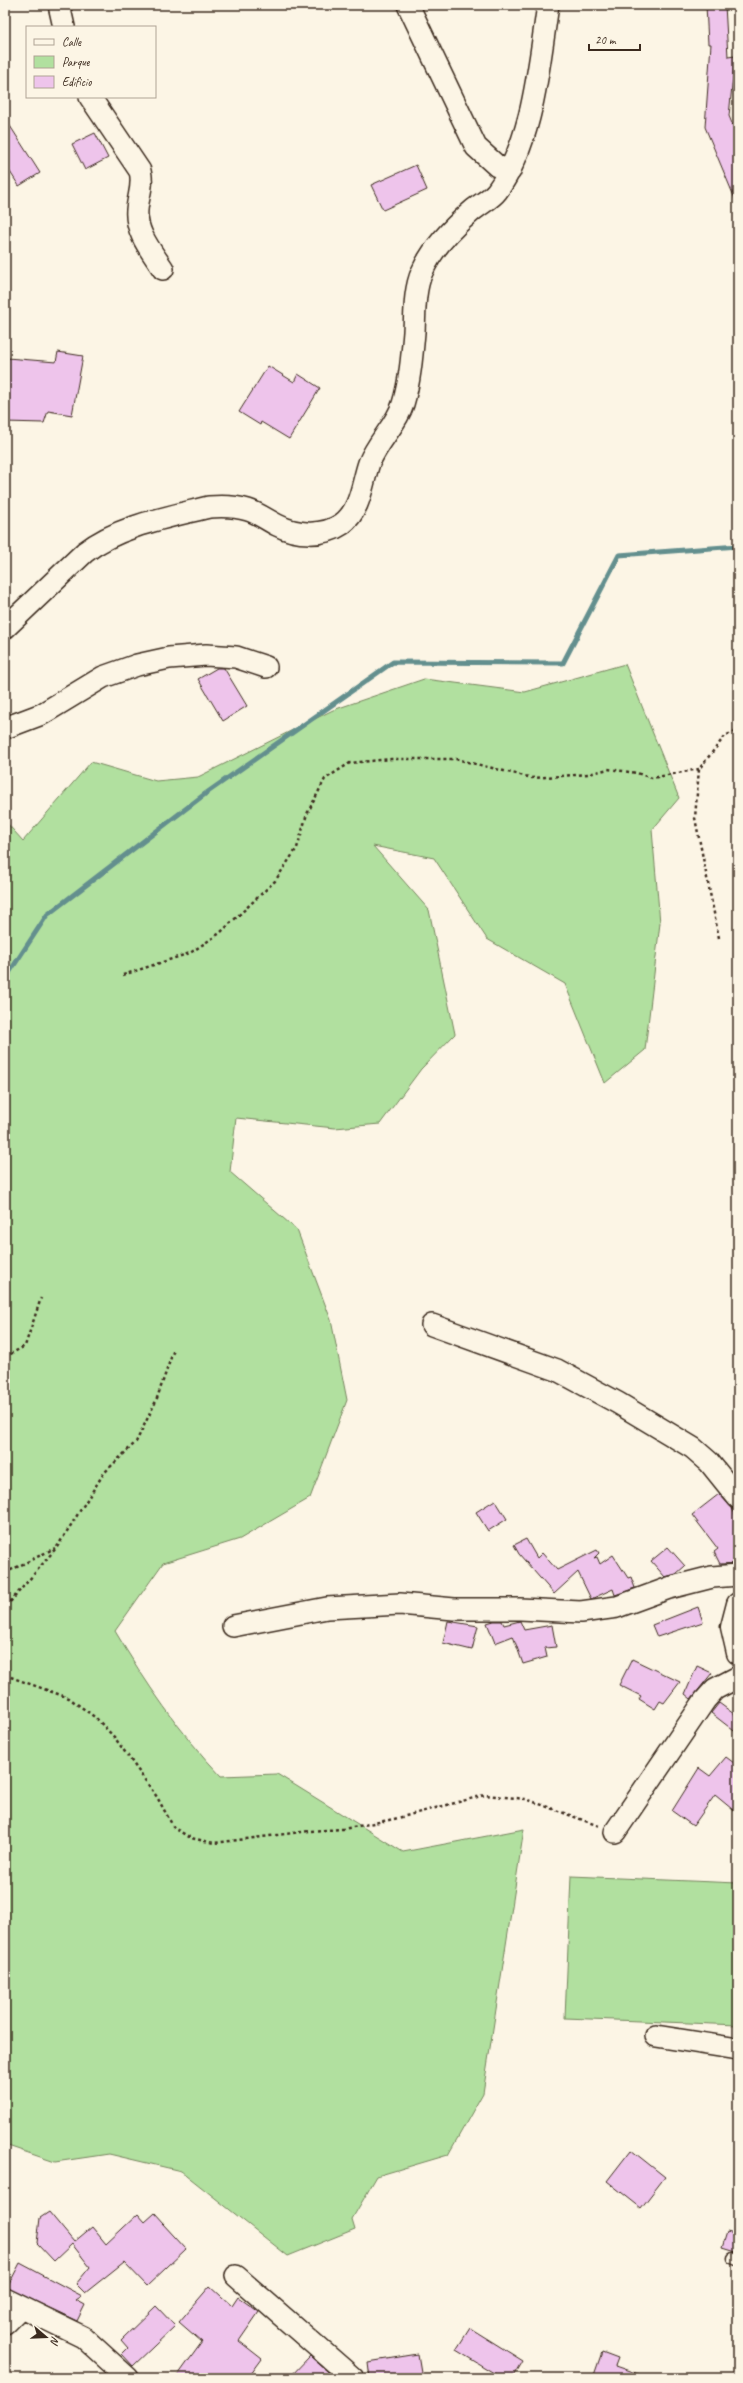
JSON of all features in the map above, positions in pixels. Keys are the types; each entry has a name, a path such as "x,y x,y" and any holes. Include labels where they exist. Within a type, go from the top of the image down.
{"main road":[{"path":"738,1604 732,1627 733,1639 738,1653"}],"street":[{"path":"58,5 64,26"},
{"path":"408,5 476,146 497,166 510,171"},
{"path":"5,628 85,552 98,542 114,534 202,508 222,506 247,510 278,526 302,532 318,534 342,524 356,506 369,464 378,442 396,419 403,404 411,363 415,304 422,272 445,237 472,211 496,193 510,171 525,133 548,5"},
{"path":"91,98 140,171 142,185 137,210 138,223 144,240 163,269"},
{"path":"5,728 42,714 103,677 137,665 169,658 206,654 236,657 266,667"},
{"path":"432,1325 557,1370 618,1403 693,1448 709,1462 738,1498"},
{"path":"233,1626 327,1608 400,1604 454,1609 581,1612 617,1607 669,1588 712,1577 738,1575"},
{"path":"615,1832 705,1700 716,1689 738,1677"},
{"path":"656,2036 738,2049"},
{"path":"236,2276 353,2378"},
{"path":"5,2323 13,2304 83,2337 128,2378"}],"path":[{"path":"719,938 694,818 699,769 725,736 738,730"},
{"path":"123,975 190,953 220,933 275,881 297,848 307,814 325,779 350,764 391,759 456,759 532,778 589,774 608,769 637,773 652,778 699,769"},
{"path":"5,1357 25,1346 41,1298"},
{"path":"5,1605 11,1601 57,1547 104,1473 136,1442 156,1401 174,1349"},
{"path":"5,1573 57,1547"},
{"path":"5,1675 69,1698 96,1718 115,1738 157,1797 174,1828 191,1838 214,1843 309,1831 343,1829 394,1819 485,1794 526,1799 615,1832"}],"green space":[{"path":"625,664 679,798 652,830 660,923 645,1050 605,1083 565,984 487,939 434,858 373,846 429,910 455,1034 421,1069 380,1124 335,1128 236,1118 230,1172 297,1230 331,1320 347,1400 310,1498 240,1539 163,1563 115,1631 138,1669 177,1725 221,1776 277,1774 403,1852 524,1829 483,2093 448,2155 377,2176 352,2219 355,2229 288,2256 181,2171 109,2154 55,2162 5,2145 5,980 11,975 5,963 5,821 23,841 91,762 156,781 198,777 333,710 424,679 525,692"},
{"path":"571,1876 738,1883 738,2025 565,2018"}],"building":[{"path":"706,5 725,5 728,57 735,56 729,116 738,138 738,206 705,127 711,44 708,44"},
{"path":"5,118 40,173 19,186 5,164"},
{"path":"95,133 108,158 85,170 72,144"},
{"path":"416,165 427,190 383,210 371,185"},
{"path":"58,352 83,356 72,415 48,411 44,423 5,422 7,358 56,362"},
{"path":"268,366 294,382 298,374 320,388 289,439 261,422 260,425 239,412"},
{"path":"217,668 224,668 247,706 223,721 198,679"},
{"path":"719,1494 732,1508 738,1521 738,1563 720,1564 714,1552 718,1549 692,1515"},
{"path":"495,1500 507,1519 488,1531 476,1512"},
{"path":"526,1539 537,1558 542,1553 557,1570 597,1550 599,1553 594,1558 597,1557 600,1564 613,1555 628,1578 631,1577 635,1588 615,1595 613,1589 591,1599 578,1572 554,1594 519,1554 514,1545"},
{"path":"668,1547 685,1566 676,1574 665,1577 651,1561"},
{"path":"698,1607 703,1622 657,1637 652,1625"},
{"path":"448,1621 478,1626 472,1650 443,1643"},
{"path":"502,1621 504,1625 520,1621 524,1630 552,1625 556,1647 545,1648 547,1657 523,1664 513,1636 495,1643 487,1623"},
{"path":"632,1659 680,1682 664,1703 660,1701 655,1709 639,1699 641,1696 619,1685"},
{"path":"697,1666 712,1673 691,1699 685,1694"},
{"path":"719,1703 738,1717 738,1734 711,1713"},
{"path":"726,1757 738,1766 738,1814 715,1795 693,1826 672,1811 699,1768 710,1776"},
{"path":"631,2150 665,2177 641,2208 607,2181"},
{"path":"49,2212 74,2242 92,2227 106,2244 138,2214 145,2222 155,2213 186,2249 147,2286 124,2262 85,2293 76,2284 90,2267 72,2244 54,2261 37,2243 40,2218"},
{"path":"727,2232 738,2235 735,2252 722,2248"},
{"path":"20,2263 82,2296 76,2300 85,2305 77,2321 7,2288"},
{"path":"210,2286 232,2306 238,2297 259,2312 239,2341 262,2359 248,2378 176,2378 202,2342 179,2322"},
{"path":"156,2306 175,2326 133,2366 122,2354 128,2348 121,2340"},
{"path":"470,2328 523,2361 513,2378 502,2378 456,2350"},
{"path":"602,2352 618,2358 615,2366 644,2376 644,2378 593,2378"},
{"path":"418,2354 422,2378 370,2378 368,2362"},
{"path":"310,2356 335,2378 289,2378"}],"waterway":[{"path":"5,979 47,915 205,794 393,662 563,663 619,555 738,546"}]}
